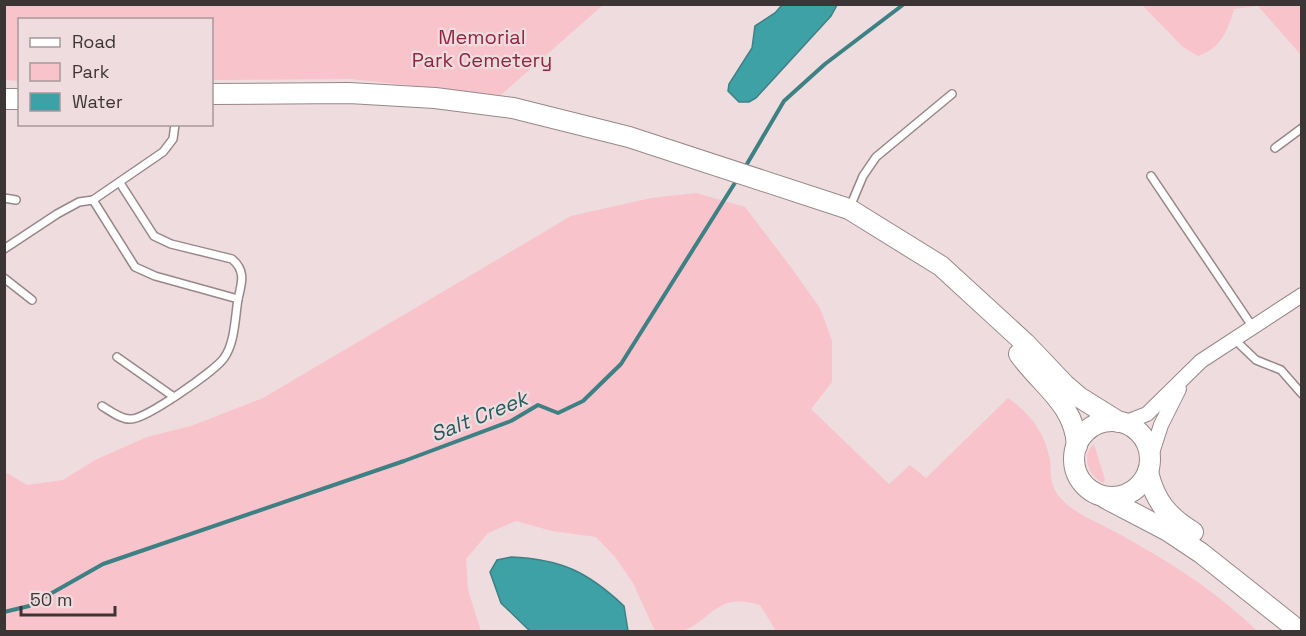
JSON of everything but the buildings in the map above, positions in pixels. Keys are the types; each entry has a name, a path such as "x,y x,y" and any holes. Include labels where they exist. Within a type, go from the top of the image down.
{"main road":[{"path":"213,94 349,93 475,103 587,125 704,160 849,209 940,266 975,296 1003,326 1025,343 1079,397 1143,437 1156,499 1164,510 1234,562 1298,631"},
{"path":"1003,326 1028,366 1067,409 1074,426 1077,446"},
{"path":"1121,423 1096,425 1084,433 1077,446 1074,462 1077,475 1089,490 1168,531 1201,553 1298,631"},
{"path":"1103,496 1119,497 1133,492 1143,482 1149,465"}],"street":[{"path":"1121,423 1148,414 1201,361 1302,295"},
{"path":"1149,465 1161,425 1183,379"}],"lane":[{"path":"849,209 863,176 876,157 952,94"},
{"path":"4,249 78,202 93,200 120,183 163,152 173,139 175,126"},
{"path":"1275,148 1302,128"},
{"path":"1151,176 1252,326"},
{"path":"102,406 129,420 142,418 174,397 224,358 232,337 243,280 240,265 232,259 171,244 154,236 120,183"},
{"path":"4,198 16,200"},
{"path":"93,200 135,267 155,276 238,299"},
{"path":"4,278 32,300"},
{"path":"1233,338 1256,360 1281,370 1302,394"},
{"path":"117,357 174,397"}],"green space":[{"name":"Memorial Park Cemetery","path":"5,4 603,5 501,95 350,79 213,80 213,18 18,18 18,81 5,80"},
{"path":"1142,5 1301,5 1301,55 1258,6 1234,9 1222,38 1212,49 1198,56 1183,47"},
{"path":"696,193 745,207 820,308 832,341 832,382 811,409 889,484 910,465 926,478 1008,398 1030,417 1040,432 1048,450 1054,487 1064,502 1078,513 1137,544 1192,578 1226,603 1257,631 776,631 760,605 733,602 723,605 700,622 679,632 655,631 633,583 615,557 596,537 552,531 516,521 488,533 466,559 468,590 481,631 5,631 5,472 27,485 63,480 95,460 147,437 191,426 263,398 571,216 651,198"},
{"path":"1094,444 1105,480 1103,483 1094,476 1088,465 1088,454"}],"water":[{"path":"782,5 837,5 831,16 756,98 749,102 739,102 728,91 729,84 752,48 755,26 775,13"},
{"path":"511,557 559,564 586,576 624,606 628,631 530,631 501,603 490,572 497,560"}],"waterway":[{"name":"Salt Creek","path":"744,169 784,101 825,64 904,4"},
{"name":"Salt Creek","path":"4,612 29,606 103,564 404,461 511,421 538,405 558,413 583,401 621,364 738,178"}]}
